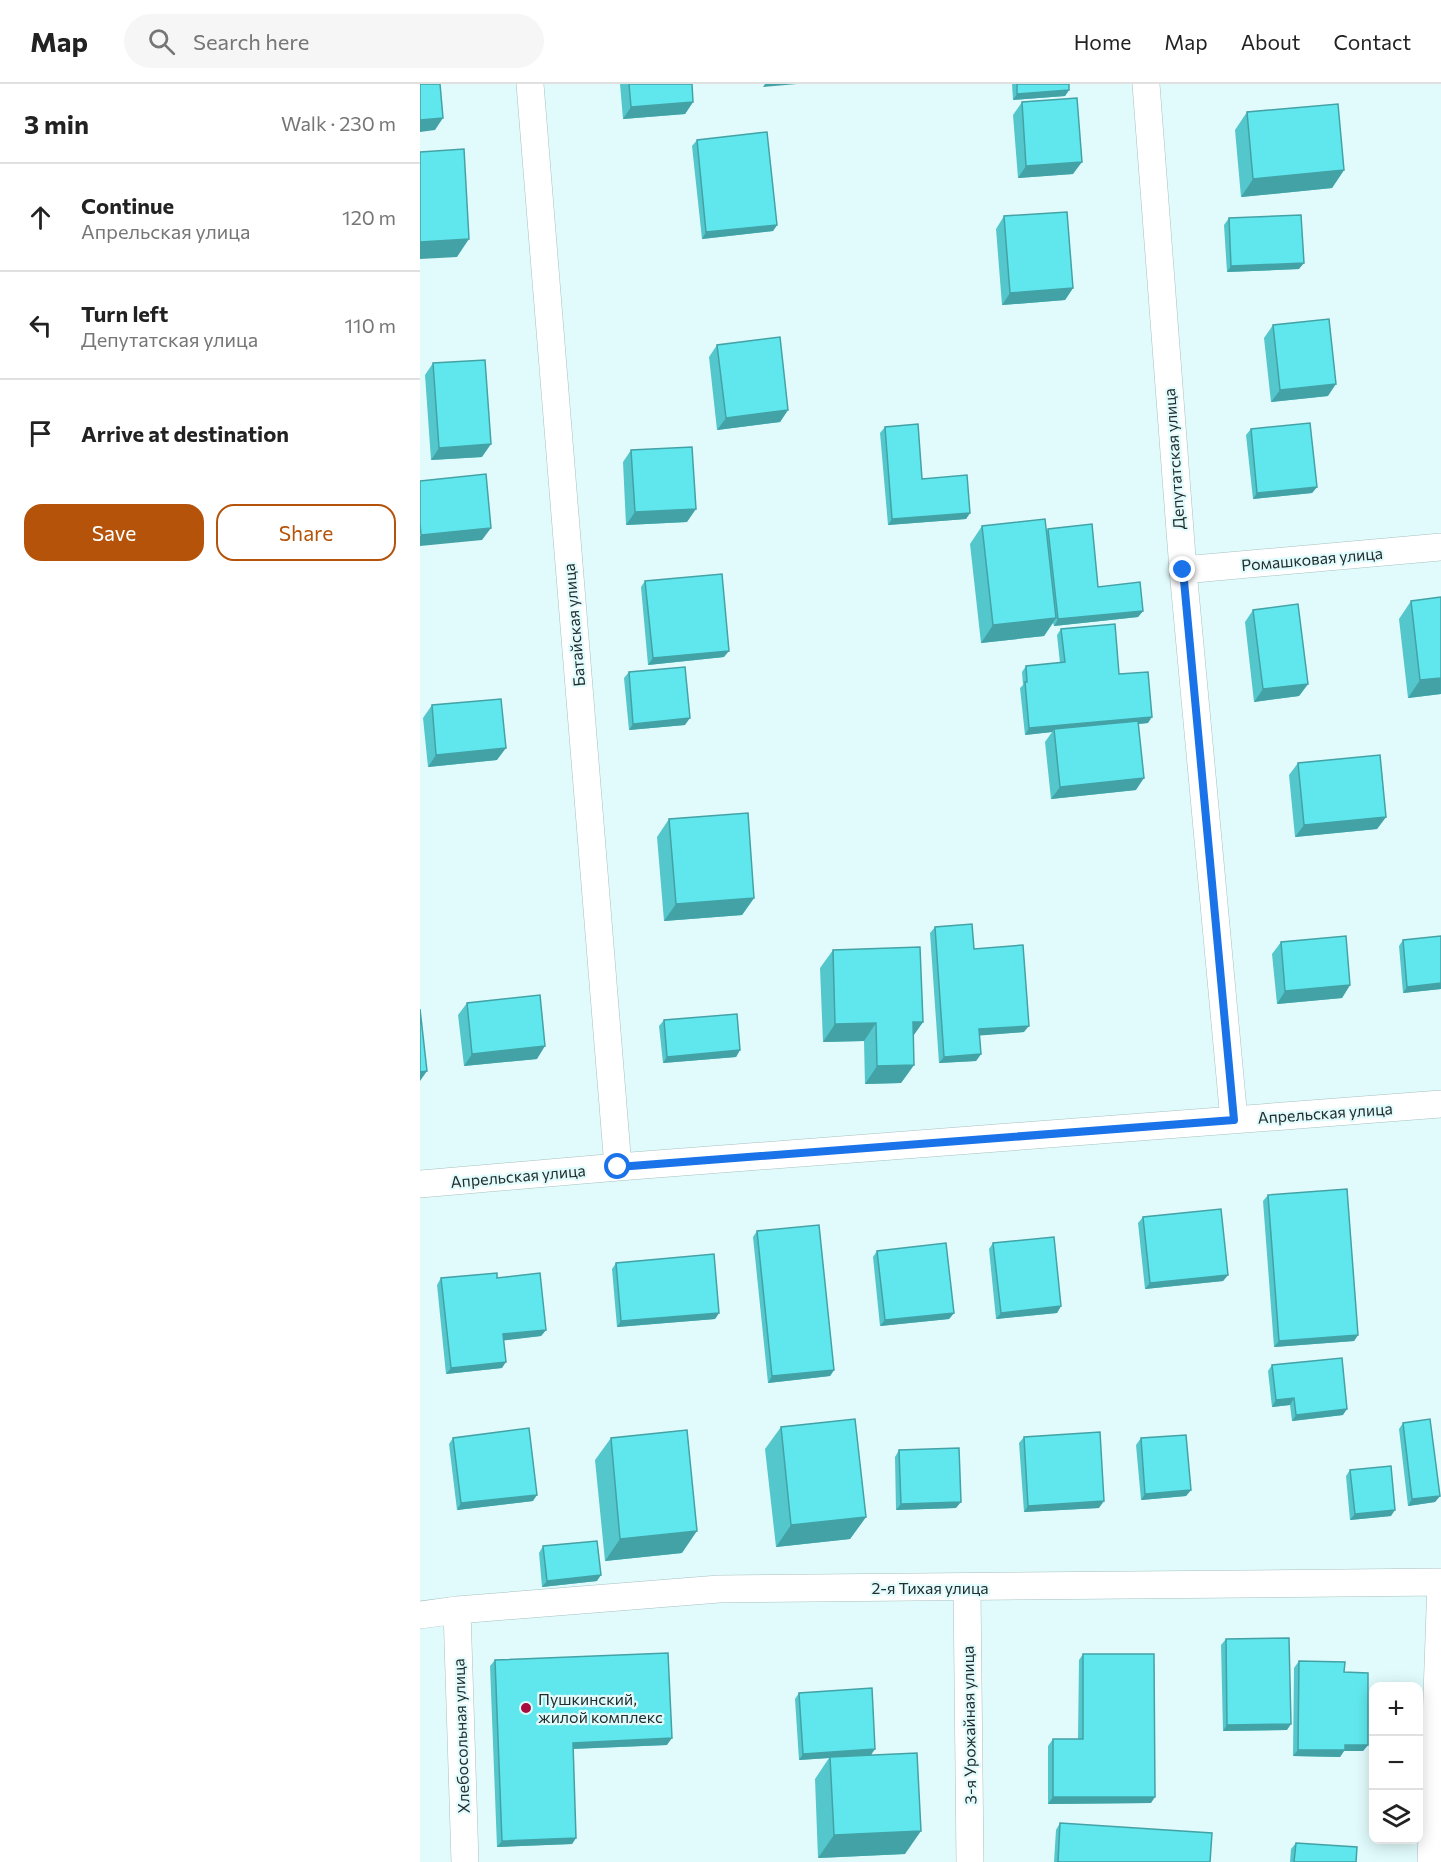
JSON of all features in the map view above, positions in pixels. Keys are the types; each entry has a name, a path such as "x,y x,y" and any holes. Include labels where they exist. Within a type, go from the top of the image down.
{"street":[{"name":"Батайская улица","path":"530,84 618,1167"},
{"name":"Депутатская улица","path":"1146,84 1183,570 1234,1120"},
{"name":"Ромашковая улица","path":"1183,570 1441,547"},
{"name":"Апрельская улица","path":"420,1184 1441,1104"},
{"name":"2-я Тихая улица","path":"420,1615 719,1589 1441,1582"},
{"path":"1431,1862 1441,1582"},
{"name":"3-я Урожайная улица","path":"967,1588 970,1862"},
{"name":"Хлебосольная улица","path":"457,1610 465,1862"}],"building":[{"path":"420,84 440,84 443,118 420,120"},
{"path":"629,84 692,84 693,102 631,107"},
{"path":"1017,84 1069,84 1069,90 1017,94"},
{"path":"1077,98 1082,162 1026,166 1022,102"},
{"path":"1338,104 1344,170 1253,179 1247,112"},
{"path":"767,132 777,225 706,232 697,140"},
{"path":"464,149 469,239 420,242 420,152"},
{"path":"1067,212 1073,288 1010,293 1004,216"},
{"path":"1301,215 1304,263 1231,266 1229,218"},
{"path":"1329,319 1336,384 1280,390 1273,325"},
{"path":"780,337 788,410 726,418 717,345"},
{"path":"485,360 491,444 439,448 433,363"},
{"path":"1310,423 1317,487 1257,493 1251,429"},
{"path":"918,424 922,479 967,475 970,513 892,519 885,427"},
{"path":"692,447 696,509 635,512 631,450"},
{"path":"486,474 491,528 421,535 420,481"},
{"path":"1045,519 1056,618 993,625 982,526"},
{"path":"1092,524 1098,587 1140,582 1143,611 1058,619 1048,529"},
{"path":"722,574 729,651 653,658 645,581"},
{"path":"1441,597 1441,678 1420,680 1411,601"},
{"path":"1298,604 1308,684 1263,689 1253,610"},
{"path":"1115,624 1119,674 1148,672 1152,717 1029,728 1026,666 1065,662 1061,629"},
{"path":"685,667 690,718 633,724 629,672"},
{"path":"501,699 506,748 436,755 432,705"},
{"path":"1138,721 1144,778 1060,787 1054,729"},
{"path":"1380,755 1386,817 1304,825 1298,763"},
{"path":"748,813 754,898 676,904 669,819"},
{"path":"972,924 974,949 1023,945 1029,1026 979,1029 981,1054 944,1057 935,927"},
{"path":"1346,936 1350,985 1285,991 1281,942"},
{"path":"1441,936 1441,983 1407,987 1403,940"},
{"path":"920,947 923,1022 913,1022 914,1065 877,1066 876,1023 835,1024 833,950"},
{"path":"540,995 545,1046 472,1054 467,1003"},
{"path":"420,1009 427,1071 420,1072"},
{"path":"737,1014 740,1050 667,1057 664,1020"},
{"path":"1347,1189 1358,1335 1279,1341 1268,1195"},
{"path":"1221,1209 1228,1275 1150,1283 1143,1217"},
{"path":"819,1225 834,1370 772,1376 757,1231"},
{"path":"1054,1237 1061,1306 1001,1313 993,1243"},
{"path":"946,1243 954,1313 885,1320 877,1251"},
{"path":"714,1254 719,1313 621,1321 616,1263"},
{"path":"497,1273 497,1278 540,1273 546,1330 503,1334 506,1362 451,1368 441,1278"},
{"path":"1342,1358 1347,1409 1296,1415 1294,1398 1276,1400 1272,1365"},
{"path":"855,1419 866,1517 791,1525 781,1427"},
{"path":"1430,1419 1440,1496 1412,1499 1403,1423"},
{"path":"529,1428 537,1495 461,1503 453,1438"},
{"path":"687,1430 697,1531 620,1539 611,1438"},
{"path":"1100,1432 1104,1501 1028,1506 1024,1437"},
{"path":"1186,1435 1191,1490 1145,1494 1141,1438"},
{"path":"959,1448 961,1502 901,1504 899,1450"},
{"path":"1391,1466 1395,1510 1355,1514 1350,1470"},
{"path":"597,1541 601,1575 547,1581 543,1546"},
{"path":"1289,1638 1291,1724 1227,1725 1226,1639"},
{"path":"668,1653 672,1738 573,1743 576,1838 502,1841 495,1660"},
{"path":"1083,1654 1154,1654 1155,1797 1053,1797 1053,1739 1083,1739"},
{"path":"1299,1661 1345,1662 1344,1672 1368,1673 1368,1745 1345,1745 1345,1750 1298,1750"},
{"path":"872,1688 875,1749 803,1754 799,1693"},
{"path":"917,1753 921,1831 834,1835 830,1757"},
{"path":"1060,1823 1212,1833 1210,1862 1058,1862"},
{"path":"1296,1843 1357,1847 1356,1862 1294,1862"}],"place":[{"name":"Пушкинский, жилой комплекс","path":"526,1708"}],"route":[{"path":"618,1167 1234,1120 1183,570"}]}
